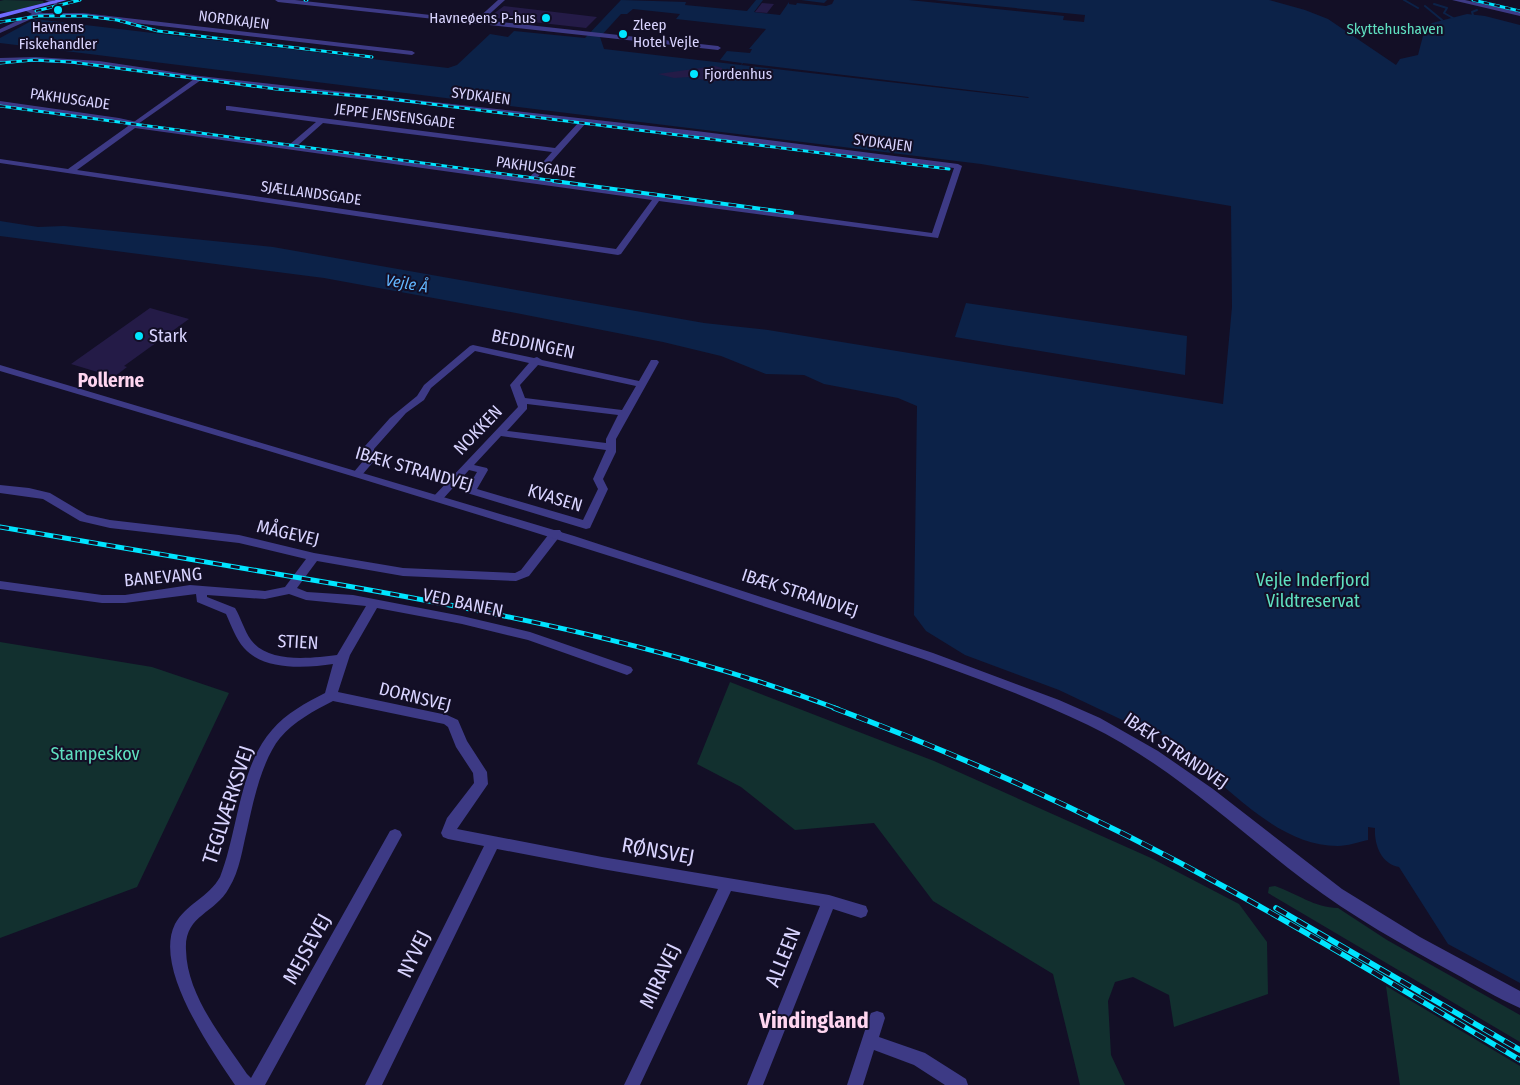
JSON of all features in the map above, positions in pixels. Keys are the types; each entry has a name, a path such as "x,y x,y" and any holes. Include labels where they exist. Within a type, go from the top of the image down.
{"main road":[{"path":"0,16 42,6 51,1 64,0"}],"street":[{"path":"278,0 718,48"},
{"path":"477,22 502,0"},
{"path":"1455,0 1520,14"},
{"path":"42,6 42,10 54,15"},
{"name":"NORDKAJEN","path":"27,10 36,14 128,20 412,53"},
{"name":"NORDKAJEN","path":"0,31 24,18 36,14"},
{"name":"SYDKAJEN","path":"0,60 36,59 99,62 200,78 958,166 935,236"},
{"path":"70,171 200,78"},
{"name":"PAKHUSGADE","path":"0,103 119,120 134,125"},
{"name":"JEPPE JENSENSGADE","path":"229,108 558,151"},
{"name":"PAKHUSGADE","path":"0,110 111,125 134,125 935,236"},
{"path":"291,148 322,120"},
{"path":"531,180 583,122"},
{"name":"SJÆLLANDSGADE","path":"0,161 618,252 658,198"},
{"name":"BEDDINGEN","path":"358,473 370,461 369,448 403,410 413,405 426,393 427,387 473,348 537,360 641,384"},
{"name":"NOKKEN","path":"438,497 523,407 515,385 537,360"},
{"name":"KVASEN","path":"466,466 483,470 471,490 586,525 603,489 598,479 611,452 609,447 624,413 630,407 654,362"},
{"name":"IBÆK STRANDVEJ","path":"0,368 556,533 997,680 1099,724 1177,771 1333,892 1520,1000"},
{"path":"520,400 624,413"},
{"path":"500,433 609,447"},
{"name":"MÅGEVEJ","path":"0,489 46,496 84,518 110,524 239,539 314,557 403,572 516,577 525,572 556,533"},
{"path":"289,590 314,557"},
{"name":"BANEVANG","path":"0,585 102,600 181,590 265,595 289,590"},
{"name":"STIEN","path":"202,590 201,599 231,611 248,646 267,658 324,662 339,659"},
{"name":"VED BANEN","path":"289,590 306,596 353,599 374,603 462,620 530,636 627,670"},
{"path":"332,695 331,690 339,659 356,628 374,603"},
{"name":"DORNSVEJ","path":"332,695 342,699 447,720 453,724 461,743 482,778 481,784 452,822 448,833"},
{"name":"TEGLVÆRKSVEJ","path":"247,1085 241,1080 196,1009 178,952 178,933 186,918 224,885 232,862 246,805 275,735 304,710 332,695"},
{"name":"RØNSVEJ","path":"448,833 602,863 829,901 861,911"},
{"name":"MEJSEVEJ","path":"256,1085 395,835"},
{"name":"NYVEJ","path":"373,1085 494,842"},
{"name":"MIRAVEJ","path":"632,1085 727,884"},
{"name":"ALLEEN","path":"755,1085 829,901"},
{"path":"855,1085 878,1018"},
{"path":"870,1042 918,1059 960,1085"}],"green space":[{"path":"0,1 43,1 44,3 8,12 0,11"},
{"name":"Stampeskov","path":"0,642 152,667 229,693 137,887 0,938"},
{"path":"730,682 934,761 1151,858 1239,904 1267,942 1268,994 1174,1027 1169,995 1133,977 1115,982 1108,1001 1111,1055 1125,1085 1080,1085 1053,974 933,901 874,823 795,830 741,787 697,764"},
{"path":"1275,886 1321,906 1338,908 1387,940 1520,1015 1520,1042 1268,893 1269,887"},
{"path":"1386,986 1520,1066 1520,1085 1400,1085"}],"water":[{"name":"Vejle Inderfjord Vildtreservat","path":"621,0 686,2 685,5 747,11 756,0 1269,0 1305,10 1328,19 1396,65 1400,59 1418,55 1424,32 1432,23 1467,14 1485,16 1520,25 1520,983 1448,944 1399,867 1383,858 1377,847 1375,828 1368,827 1368,840 1342,846 1318,844 1298,838 1262,818 1198,765 1193,755 1150,728 1135,726 1059,690 965,655 926,631 914,615 917,406 898,398 824,384 804,375 766,374 721,356 663,342 516,313 324,278 0,236 0,221 38,227 64,226 273,247 704,323 768,330 1223,404 1232,307 1231,206 981,164 0,43 0,38 35,19 448,68 457,65 490,34 508,37 514,31 585,38","holes":["633,9 680,14 676,19 766,29 749,49 752,49 750,53 727,51 720,60 742,63 741,65 604,49 600,37 621,14 627,14"]},
{"path":"966,303 1187,336 1185,375 955,337"}],"pier":[{"path":"763,0 801,0 824,3 827,0 834,0 832,4 826,6 797,3 796,5 789,4 789,2 780,15 754,12"},
{"path":"909,0 934,0 1085,15 1084,22 1063,20 1064,16"},
{"path":"743,63 1028,97 1029,98 741,65"}],"building":[{"path":"762,3 774,4 767,13 755,12"},
{"name":"Havneøens P-hus","path":"504,6 597,17 586,28 489,17"},
{"name":"Fjordenhus","path":"715,66 722,68 723,75 722,79 713,82 689,77 674,78 658,74"},
{"name":"Stark","path":"150,308 189,319 124,366 127,367 114,377 71,364"}],"waterway":[{"path":"1404,0 1418,8"},
{"path":"1434,4 1447,8 1444,13 1453,18"},
{"path":"1425,6 1442,20"},
{"path":"1473,15 1472,12 1477,10"}],"railway":[{"path":"36,11 80,0"},
{"path":"1473,0 1520,11"},
{"path":"0,22 39,16 86,16 117,20 158,31 372,57"},
{"path":"0,63 34,60 71,62 276,89 383,98 949,169"},
{"path":"0,106 563,182"},
{"path":"554,181 792,213"},
{"path":"0,527 336,584 527,621 590,635 715,668 777,687 838,709"},
{"path":"834,708 936,748 1036,792 1184,865 1305,932 1520,1060"},
{"path":"1276,908 1520,1050"}],"place":[{"name":"Havnens Fiskehandler","path":"58,10"},
{"name":"Havneøens P-hus","path":"546,18"},
{"name":"Zleep Hotel Vejle","path":"623,34"},
{"name":"Fjordenhus","path":"694,74"},
{"name":"Stark","path":"139,336"}],"district":[{"name":"Pollerne","path":"111,380"},
{"name":"Vindingland","path":"814,1020"}],"park label":[{"name":"Skyttehushaven","path":"1395,29"}],"water label":[{"name":"Vejle Å","path":"407,283"}]}
